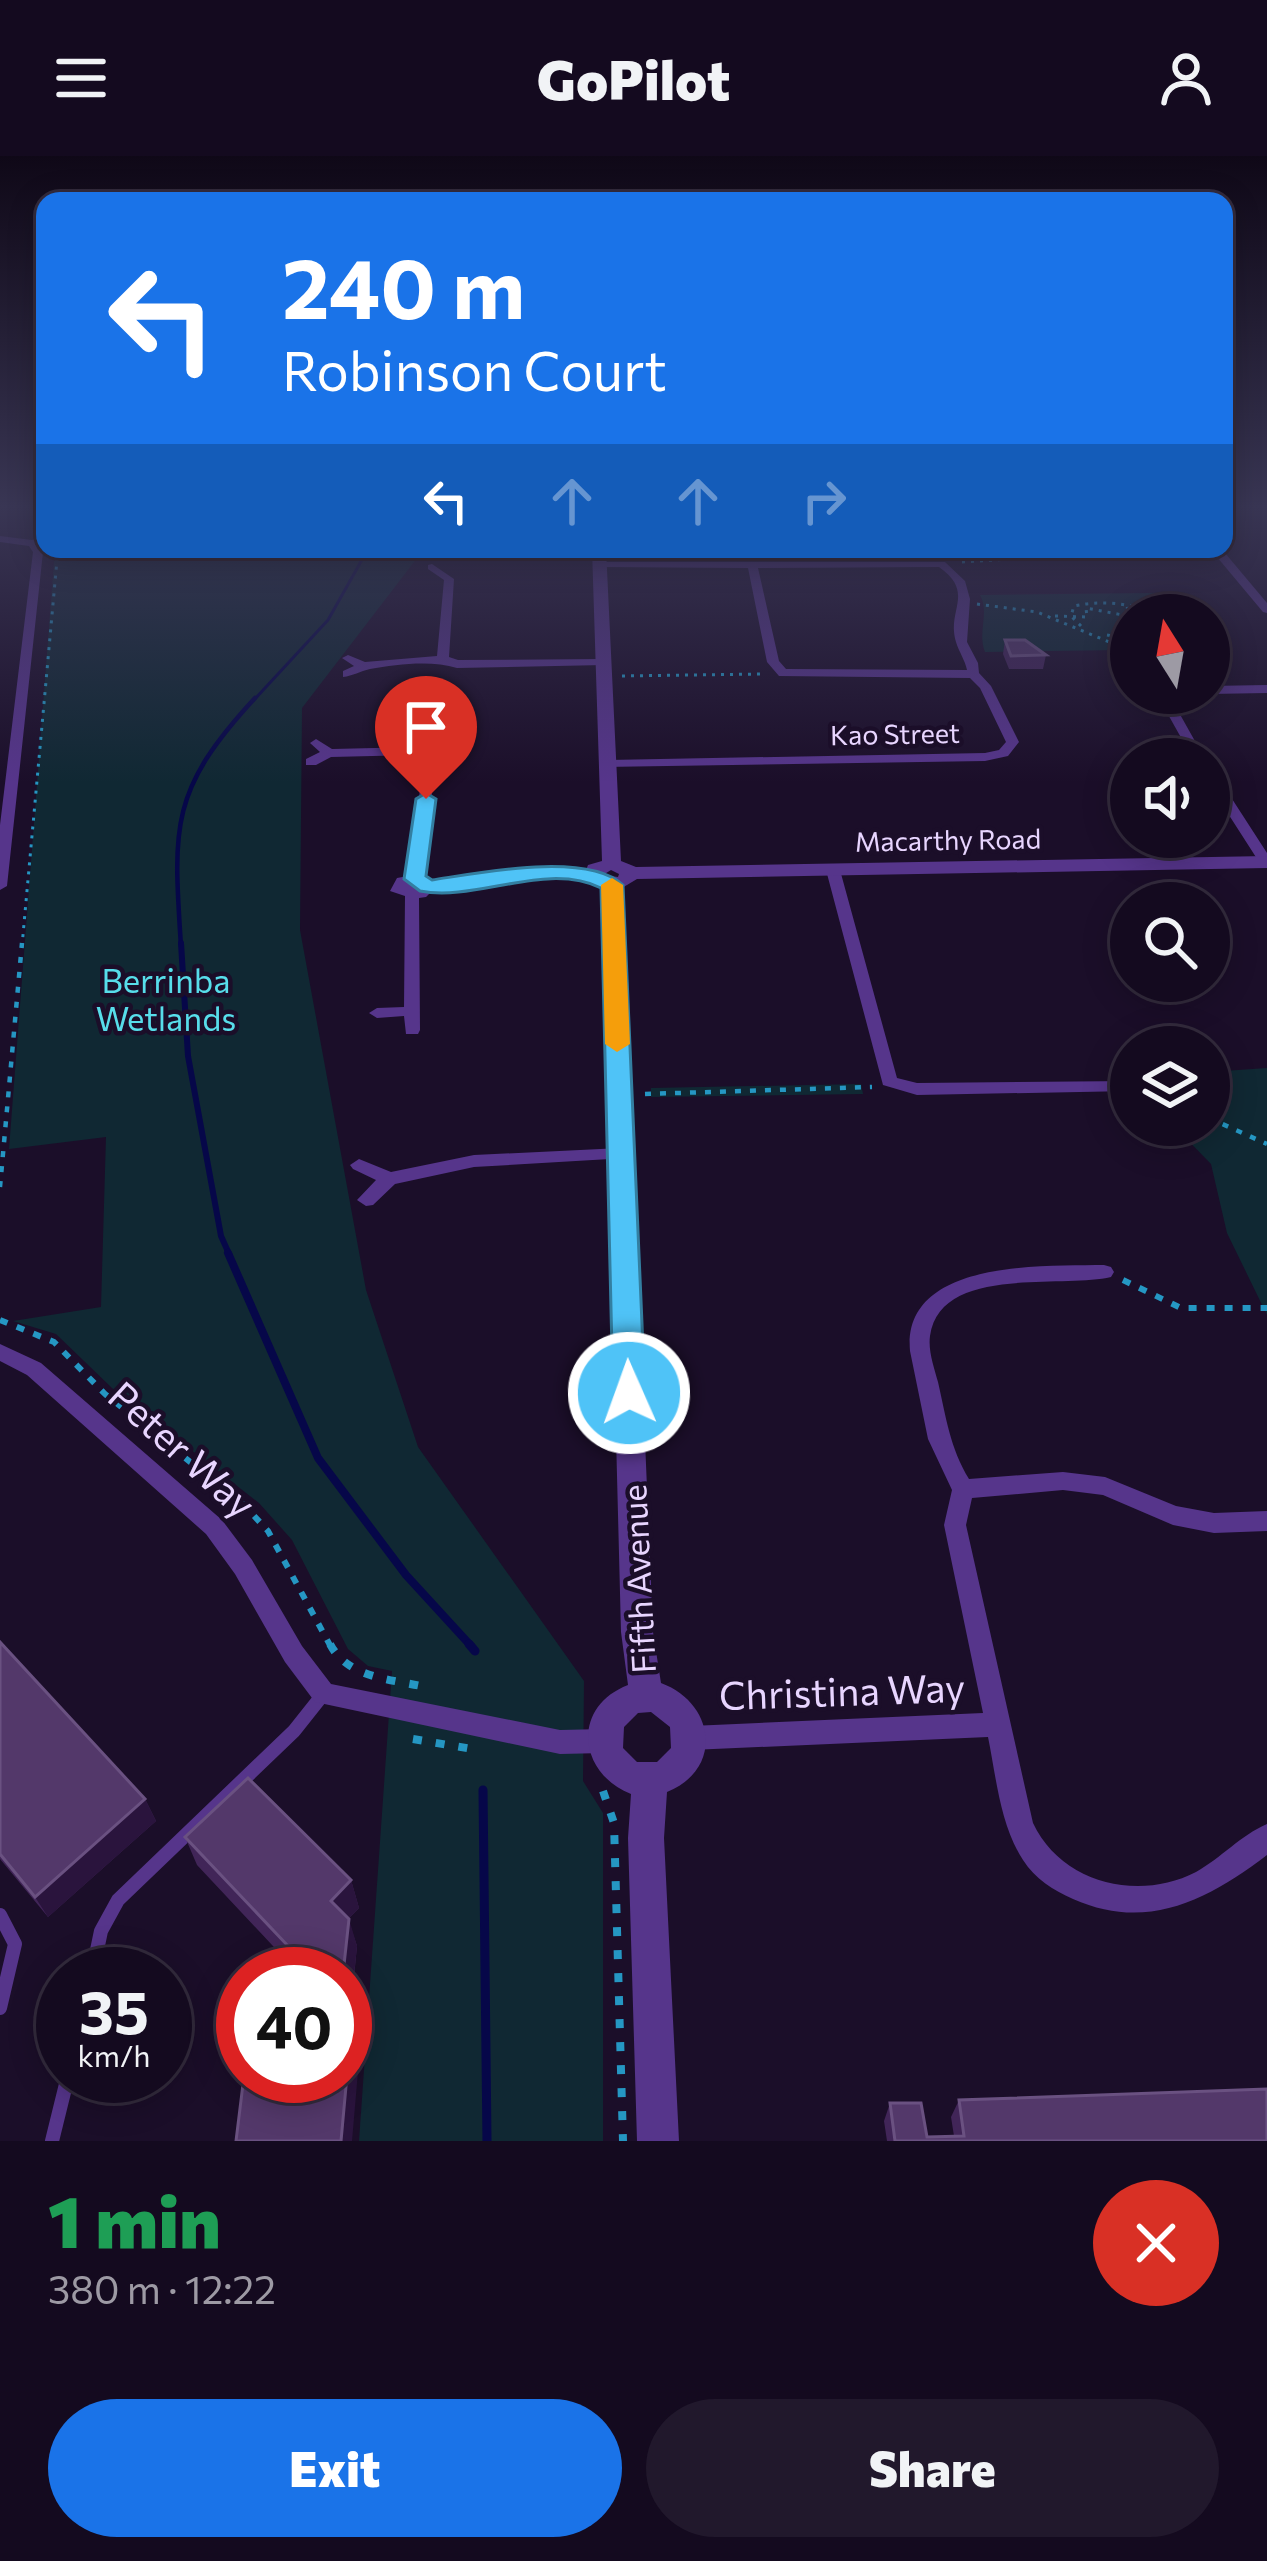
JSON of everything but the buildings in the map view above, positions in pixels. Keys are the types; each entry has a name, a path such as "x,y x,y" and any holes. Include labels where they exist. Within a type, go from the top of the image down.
{"street":[{"path":"0,886 33,598"},
{"path":"443,658 448,598"},
{"name":"Fifth Avenue","path":"601,598 638,1632 646,1697"},
{"path":"759,598 773,662 783,673"},
{"path":"965,598 968,604 960,636 974,664 973,674"},
{"path":"348,658 363,666"},
{"path":"347,674 363,666 443,658 457,664 604,662"},
{"name":"Kao Street","path":"608,764 1003,753 1013,742 985,686 973,674 783,673"},
{"path":"1230,690 1267,689"},
{"path":"310,762 322,748 418,751 431,759 418,887 412,1020 377,1013"},
{"path":"1230,806 1266,862"},
{"name":"Macarthy Road","path":"611,874 1266,862"},
{"path":"833,870 889,1081 917,1089 1110,1086"},
{"path":"418,887 508,876 611,874"},
{"path":"366,1200 389,1179 473,1160 621,1154"},
{"path":"359,1165 389,1179"},
{"path":"1104,1272 996,1276 957,1288 928,1310 919,1336 936,1445 963,1489 955,1526 1026,1844 1062,1884 1103,1894 1184,1891 1267,1838"},
{"name":"Peter Way","path":"0,1352 34,1370 214,1527 240,1556 301,1669 323,1694"},
{"path":"963,1489 1105,1486 1173,1515 1214,1523 1267,1521"},
{"path":"323,1694 560,1742 604,1741 614,1765 650,1780 674,1771 691,1738"},
{"name":"Fifth Avenue","path":"604,1741 610,1715 632,1699 646,1697 682,1714 691,1738"},
{"name":"Christina Way","path":"691,1738 998,1724"},
{"path":"650,1780 646,1838 658,2141"}],"lane":[{"path":"98,1947 101,1930 118,1900 294,1731 323,1694"},
{"path":"0,1915 15,1944 0,2008"},
{"path":"0,1958 15,1944"},
{"path":"52,2141 61,2103"}],"path":[{"path":"0,1187 54,598"},
{"path":"1071,616 1084,604 1110,603"},
{"path":"968,604 1052,617 1087,617 1086,608 1094,606 1110,611"},
{"path":"1071,616 1087,631 1110,635"},
{"path":"1052,617 1110,641"},
{"path":"622,676 783,673"},
{"path":"645,1094 866,1089 889,1081"},
{"path":"1230,1127 1267,1144"},
{"path":"1104,1272 1181,1308 1267,1308"},
{"path":"413,1739 483,1750"},
{"path":"590,1777 602,1788 614,1823 622,2141"}],"green space":[{"name":"Berrinba Wetlands","path":"51,598 387,598 302,708 300,930 366,1290 418,1447 584,1681 583,1781 603,1813 603,2141 359,2141 362,2103 372,2103 372,1956 392,1671 368,1666 348,1649 292,1540 259,1503 112,1388 56,1334 13,1321 101,1307 106,1137 9,1149"},
{"path":"981,598 1110,598 1110,650 985,652"},
{"path":"1267,1068 1267,1315 1227,1233 1211,1164 1193,1146 1230,1146 1230,1071"},
{"path":"861,1084 863,1094 651,1097 651,1088"}],"waterway":[{"path":"253,701 328,620 341,598"},
{"path":"181,946 177,870 183,812 206,759 255,698"},
{"path":"181,943 188,1056 221,1236 230,1256"},
{"path":"228,1253 318,1458 406,1575 472,1647"},
{"path":"469,1644 475,1651"},
{"path":"483,1790 487,2141"}],"slow traffic":[{"path":"612,885 617,1044"}],"route":[{"path":"426,799 415,879 428,887 508,876 592,875 612,885 629,1393"}]}
